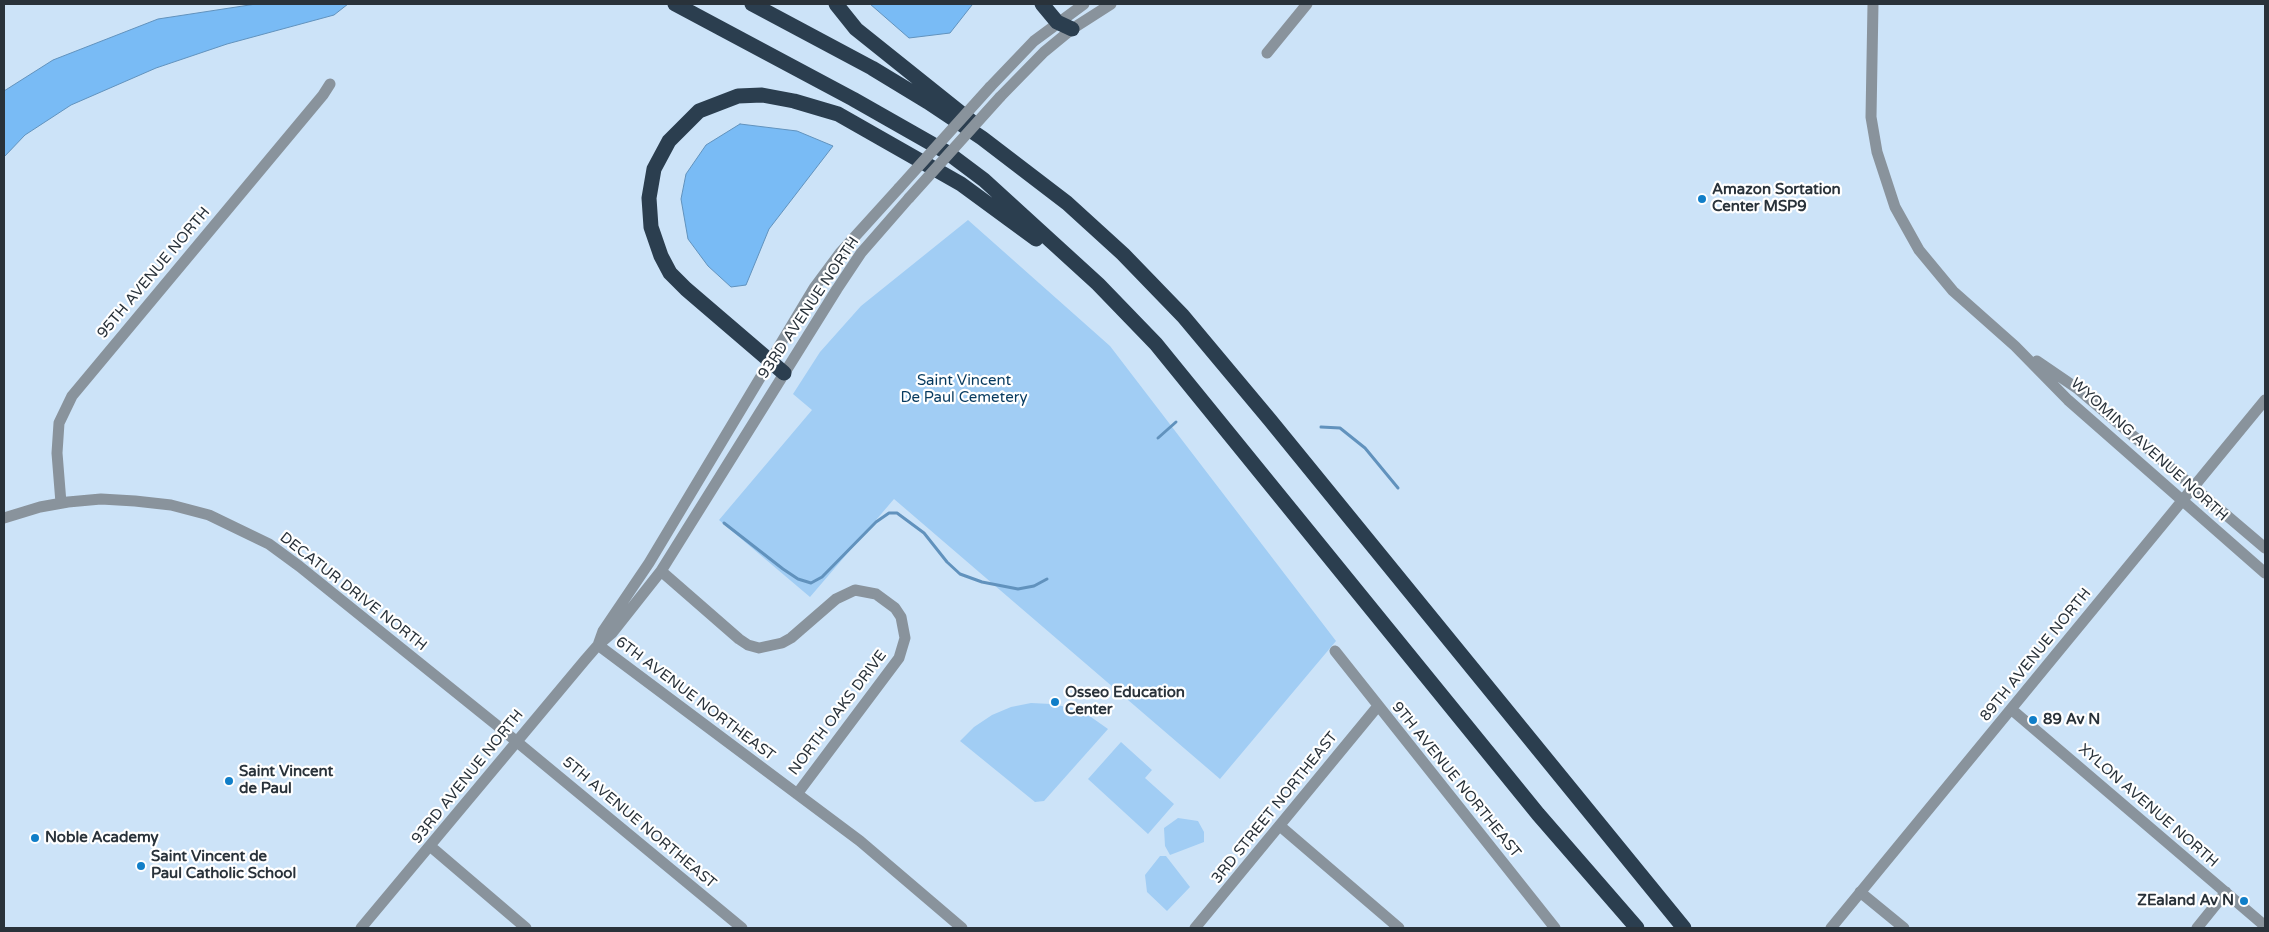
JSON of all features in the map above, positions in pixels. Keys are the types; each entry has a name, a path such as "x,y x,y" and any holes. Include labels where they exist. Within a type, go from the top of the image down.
{"highway":[{"path":"673,4 852,99 948,153 984,180 1098,284 1156,344 1532,806 1637,928"},
{"path":"754,4 872,68 928,102 1004,154 1066,203 1123,254 1183,316 1684,928"},
{"path":"836,4 856,29 962,112 1004,154"},
{"path":"1042,4 1056,22 1072,29"},
{"path":"784,372 686,289 670,273 650,227 649,198 654,169 668,141 699,111 738,96 762,94 838,114 962,184 1098,284"}],"street":[{"name":"93RD AVENUE NORTH","path":"598,644 603,631 638,580 769,361 819,281 840,253 1025,50 1056,22 1084,4"},
{"name":"93RD AVENUE NORTH","path":"361,928 598,644 612,633 661,571 784,372 861,253 1033,62 1072,29 1111,4"},
{"path":"1267,53 1307,4"},
{"name":"WYOMING AVENUE NORTH","path":"1873,4 1870,116 1877,152 1895,207 1909,235 1938,275 1960,298 2015,346 2068,400 2265,573"},
{"name":"95TH AVENUE NORTH","path":"62,503 57,453 60,423 72,396 323,95 330,84"},
{"name":"WYOMING AVENUE NORTH","path":"2015,346 2078,389 2265,548"},
{"name":"89TH AVENUE NORTH","path":"1831,928 2265,400"},
{"name":"DECATUR DRIVE NORTH","path":"4,518 40,507 101,499 171,505 209,515 237,527 269,544 299,566 516,741"},
{"name":"NORTH OAKS DRIVE","path":"661,571 739,639 748,645 759,648 782,643 791,638 836,598 855,590 876,594 895,608 901,617 905,638 899,658 797,794"},
{"name":"6TH AVENUE NORTHEAST","path":"598,644 860,841 962,928"},
{"name":"9TH AVENUE NORTHEAST","path":"1335,651 1555,928"},
{"name":"3RD STREET NORTHEAST","path":"1195,928 1378,706"},
{"name":"XYLON AVENUE NORTH","path":"2011,709 2265,926"},
{"name":"5TH AVENUE NORTHEAST","path":"516,741 742,928"},
{"path":"1280,826 1399,928"},
{"path":"430,846 526,928"},
{"path":"1860,892 1904,928"},
{"path":"2197,928 2226,892"}],"green space":[{"name":"Saint Vincent De Paul Cemetery","path":"968,220 1110,346 1336,641 1220,779 894,499 810,597 719,520 812,410 793,394 820,352 861,306"},
{"path":"1031,703 1072,708 1091,717 1108,729 1044,801 1035,802 960,741 974,727 992,715 1011,707"},
{"path":"1121,742 1152,770 1145,778 1174,804 1148,834 1088,779"},
{"path":"1178,818 1198,821 1204,832 1204,842 1170,855 1165,846 1164,828"},
{"path":"1160,856 1166,856 1190,887 1167,911 1147,892 1145,875"}],"shaded area":[{"path":"256,4 348,4 334,15 227,44 156,68 71,105 25,135 4,157 4,91 53,60 158,19"},
{"path":"870,4 972,5 950,33 909,38"},
{"path":"740,124 797,131 833,146 769,229 746,285 731,287 708,266 688,239 681,199 686,174 706,145"}],"waterway":[{"path":"1158,438 1176,422"},
{"path":"1321,427 1340,428 1365,448 1398,488"},
{"path":"724,523 783,569 798,579 811,583 822,577 876,522 889,513 897,513 924,533 947,562 960,574 982,582 1018,589 1034,586 1047,579"}],"place":[{"name":"Amazon Sortation Center MSP9","path":"1702,199"},
{"name":"Osseo Education Center","path":"1055,702"},
{"name":"89 Av N","path":"2033,720"},
{"name":"Saint Vincent de Paul","path":"229,781"},
{"name":"Noble Academy","path":"35,838"},
{"name":"Saint Vincent de Paul Catholic School","path":"141,866"},
{"name":"ZEaland Av N","path":"2244,901"}]}
